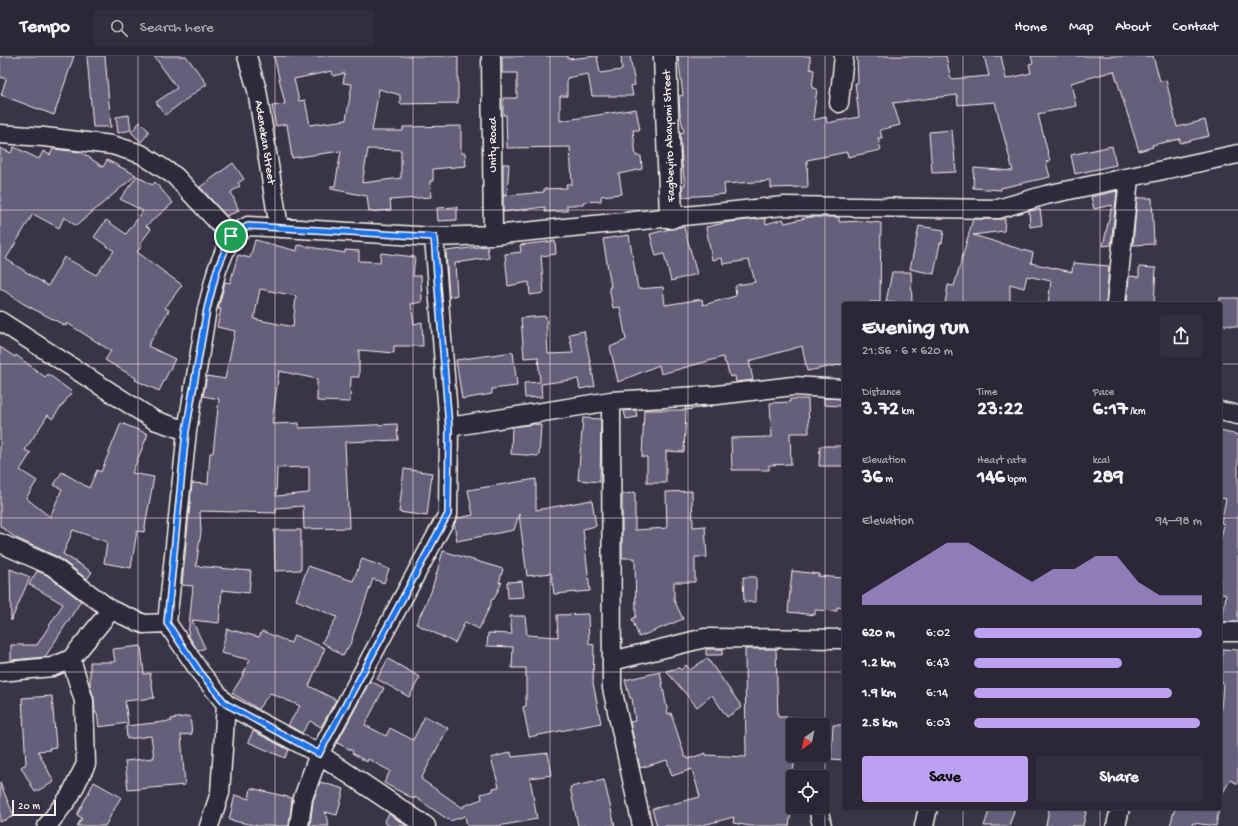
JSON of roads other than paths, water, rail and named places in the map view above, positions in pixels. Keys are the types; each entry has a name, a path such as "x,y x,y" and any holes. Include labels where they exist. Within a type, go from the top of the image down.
{"street":[{"name":"Adenekan Street","path":"247,56 257,90 279,228"},
{"name":"Unity Road","path":"492,56 493,235"},
{"name":"Fagbeyiro Abayomi Street","path":"665,56 671,217"},
{"path":"839,103 844,56"},
{"path":"0,134 44,137 112,145 141,154 175,176 231,236"},
{"path":"426,826 319,754 226,704 200,672 167,623 186,431 207,309 217,270 231,236 248,226 434,237 493,235 784,206 998,209 1046,195 1238,154"},
{"path":"1116,302 1130,178"},
{"path":"299,826 303,798 319,754 448,514 449,427 434,237"},
{"path":"0,321 154,420 186,431"},
{"path":"449,427 612,401 717,395 794,386 842,389"},
{"path":"612,401 612,688 642,826"},
{"path":"1222,411 1238,415"},
{"path":"0,543 52,566 111,610 144,624 167,623"},
{"path":"0,672 52,668 71,659 111,610"},
{"path":"1222,632 1238,632"},
{"path":"612,661 705,638 842,639"},
{"path":"47,826 70,796 86,764 84,701 71,659"},
{"path":"209,826 220,793 226,704"},
{"path":"924,826 928,810"},
{"path":"1116,826 1120,810"},
{"path":"819,814 822,826"}]}
